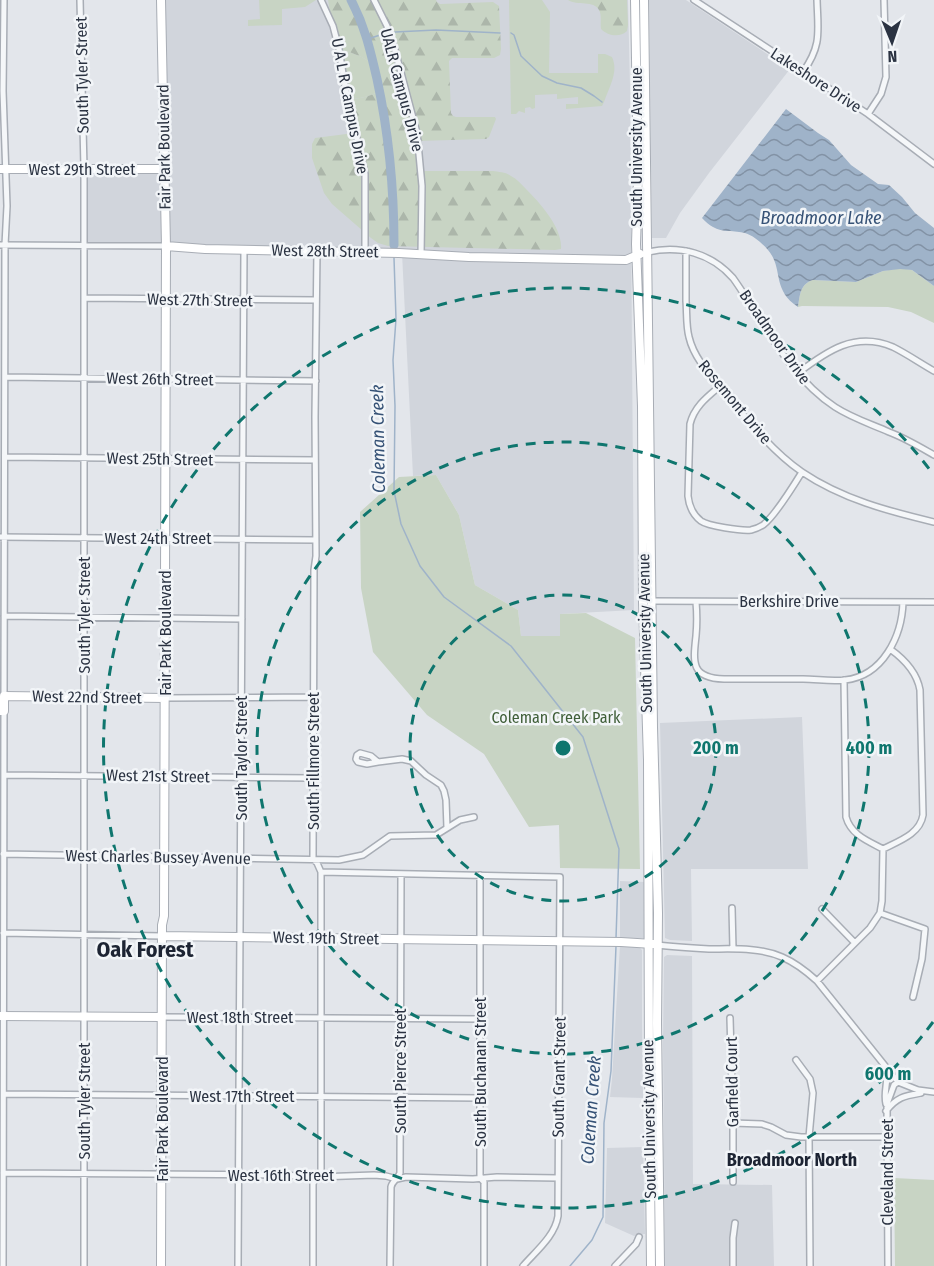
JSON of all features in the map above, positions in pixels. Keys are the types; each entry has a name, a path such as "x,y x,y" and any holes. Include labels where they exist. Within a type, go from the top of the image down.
{"street":[{"path":"3,1266 2,865 4,775 2,711 4,696 2,635 4,616 2,536 5,377 3,245 7,206 3,169 2,23 4,0"},
{"name":"South Tyler Street","path":"80,0 84,168 84,1266"},
{"name":"Fair Park Boulevard","path":"160,0 166,246 161,1266"},
{"name":"U A L R Campus Drive","path":"321,0 333,26 339,49 364,168 365,252"},
{"name":"UALR Campus Drive","path":"374,0 387,26 395,50 417,132 422,186 421,255"},
{"name":"South University Avenue","path":"635,0 637,255 648,602"},
{"name":"South University Avenue","path":"644,0 648,252 648,760 657,1023 660,1266"},
{"name":"Lakeshore Drive","path":"694,0 868,114 934,164"},
{"path":"803,72 817,45 818,0"},
{"path":"868,114 881,93 885,77 884,0"},
{"name":"West 29th Street","path":"3,169 164,169"},
{"name":"West 28th Street","path":"3,245 166,246 629,260 648,252"},
{"name":"Broadmoor Drive","path":"648,252 667,249 686,251 711,259 729,273 782,352 812,390 861,421 905,439 934,455"},
{"name":"South Taylor Street","path":"238,1266 244,250"},
{"name":"South Fillmore Street","path":"313,859 317,251"},
{"name":"Rosemont Drive","path":"686,251 689,339 697,356 719,387 761,436 802,472 829,487 861,502 934,522"},
{"name":"West 27th Street","path":"84,298 316,300"},
{"path":"798,373 839,346 864,341 892,347 934,371"},
{"name":"West 26th Street","path":"5,377 315,381"},
{"path":"719,387 701,403 692,415 690,424 688,493 690,507 697,517 715,526 745,530 758,528 771,517 802,472"},
{"name":"West 25th Street","path":"5,457 315,460"},
{"name":"West 24th Street","path":"2,536 316,540"},
{"name":"Berkshire Drive","path":"648,602 934,602"},
{"path":"696,602 694,660 699,670 709,677 844,680 871,671 881,662 890,650 903,602"},
{"path":"4,616 242,619"},
{"path":"883,849 916,830 923,815 920,684 912,670 890,650"},
{"path":"844,680 846,817 854,833 883,849"},
{"name":"West 22nd Street","path":"4,696 314,697"},
{"path":"378,762 407,760 441,785 446,800 447,828"},
{"name":"West 21st Street","path":"4,775 313,778"},
{"name":"West Charles Bussey Avenue","path":"3,854 350,859 363,855 390,836 436,835 460,820 474,817"},
{"path":"817,981 870,928 880,913 883,849"},
{"path":"313,859 321,872 321,1172 313,1184 313,1266"},
{"path":"335,860 336,872"},
{"path":"321,872 480,875"},
{"name":"South Pierce Street","path":"390,1266 391,1187 400,1173 401,874"},
{"name":"South Grant Street","path":"480,875 560,877 558,1216 556,1227 523,1266"},
{"name":"South Buchanan Street","path":"480,875 480,1178 484,1182 484,1266"},
{"path":"732,908 733,949"},
{"path":"822,909 855,942"},
{"path":"880,913 925,929 922,959 913,997"},
{"name":"West 19th Street","path":"3,933 653,944"},
{"path":"653,944 686,948 758,950 780,956 802,968 817,981 898,1082 925,1092"},
{"name":"South University Avenue","path":"651,1266 648,1043 653,944"},
{"name":"West 18th Street","path":"2,1016 480,1019"},
{"name":"Garfield Court","path":"730,1018 733,1182"},
{"path":"796,1060 810,1079 813,1093 809,1137 810,1266"},
{"path":"885,1065 888,1077 884,1096 886,1107 902,1097 934,1092"},
{"name":"Cleveland Street","path":"888,1266 886,1107 894,1086 898,1082"},
{"name":"West 17th Street","path":"4,1094 480,1098"},
{"path":"733,1123 771,1126 786,1135 886,1137"},
{"name":"West 16th Street","path":"3,1173 239,1174 318,1177 374,1175 397,1179 406,1177 558,1178"},
{"path":"733,1266 735,1223"},
{"path":"615,1266 638,1245 639,1238"}],"shaded area":[{"path":"161,0 628,0 634,610 560,614 560,636 521,636 518,610 475,585 459,515 436,475 413,476 402,253 84,246 85,169 164,169"},
{"path":"649,0 686,0 790,69 709,173 680,213 666,238 652,238"},
{"path":"802,717 808,869 691,869 692,941 665,938 660,723"},
{"path":"620,881 645,882 644,938 620,938"},
{"path":"620,945 639,947 642,950 643,1098 610,1097"},
{"path":"667,955 692,956 693,1184 772,1185 774,1266 665,1266 663,1044 664,957"},
{"path":"643,1147 645,1234 634,1236 605,1223 607,1148"}],"green space":[{"path":"259,0 316,0 305,7 282,9 282,25 248,26 248,20 260,19"},
{"path":"328,0 436,0 440,4 493,2 499,6 500,55 494,58 452,58 449,61 451,113 456,117 495,117 489,137 486,139 417,141 415,145 418,168 420,171 493,171 509,175 531,194 549,216 561,241 561,249 388,246 371,238 332,204 324,193 312,158 312,144 315,138 354,133 349,100 377,92 381,79 376,67 371,63 341,49"},
{"path":"509,0 542,0 550,12 549,73 598,73 598,54 612,57 614,74 602,106 566,109 566,104 578,104 578,97 557,99 557,94 535,95 535,108 525,108 525,113 519,111 511,114"},
{"path":"568,0 627,0 627,31 618,35 607,33 601,29 597,7"},
{"path":"341,49 366,59 376,67 381,79 377,92 349,100"},
{"path":"900,268 912,270 934,286 934,323 911,312 888,307 798,307 803,287 813,280 856,282 883,271"},
{"name":"Coleman Creek Park","path":"436,475 459,515 475,585 518,610 521,636 560,636 560,614 586,613 635,638 640,869 560,868 559,825 529,827 484,754 427,715 373,652 361,588 360,512 399,477"},
{"path":"894,1178 934,1180 934,1266 895,1266"}],"water":[{"name":"Broadmoor Lake","path":"786,109 829,140 851,165 878,184 889,185 915,213 934,228 934,286 912,270 900,269 883,271 856,282 813,280 803,287 798,307 784,293 773,257 763,245 745,233 717,229 702,218"}],"waterway":[{"name":"Coleman Creek","path":"351,0 367,38 385,120 393,203 394,245"},
{"path":"395,32 436,30 500,33"},
{"path":"511,33 514,35 521,56 542,76 557,83 581,88 602,102"},
{"path":"368,39 383,34"},
{"name":"Coleman Creek","path":"394,258 396,319 393,360 394,491 401,524 420,566 444,597 511,646 583,737 619,849 616,938"},
{"name":"Coleman Creek","path":"570,1266 592,1240 603,1217 604,1123 611,1071 616,946"}],"district":[{"name":"Oak Forest","path":"145,949"},
{"name":"Broadmoor North","path":"792,1160"}]}
